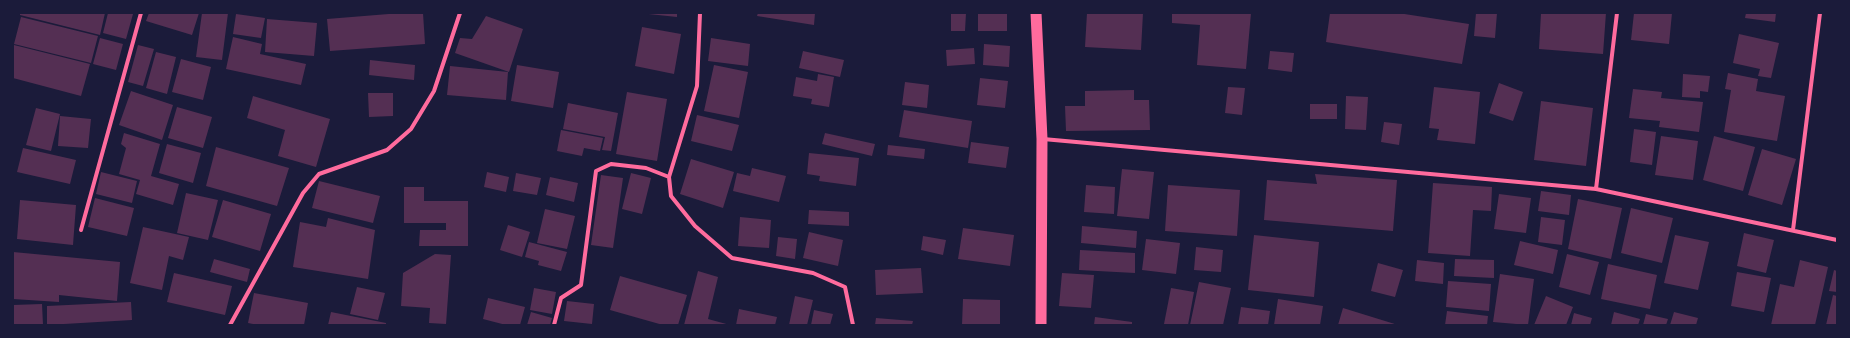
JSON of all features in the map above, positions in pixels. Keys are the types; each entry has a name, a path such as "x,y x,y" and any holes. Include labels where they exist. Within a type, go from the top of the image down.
{"highway":[{"path":"1036,13 1042,139 1041,325"}],"street":[{"path":"81,230 141,13"},
{"path":"230,325 303,193 319,174 387,150 411,129 434,91 460,13"},
{"path":"700,13 697,86 669,177 672,196 695,226 732,258 813,273 845,287 853,325"},
{"path":"1596,189 1617,13"},
{"path":"1792,230 1820,13"},
{"path":"1042,139 1596,189 1837,240"},
{"path":"554,325 561,298 581,285 596,171 611,164 646,168 669,177"}],"building":[{"path":"20,13 105,13 100,35 20,15"},
{"path":"108,13 133,14 126,39 103,33"},
{"path":"149,13 199,13 192,35 146,21"},
{"path":"202,13 228,13 222,60 196,57"},
{"path":"401,13 423,13 425,44 330,51 327,19"},
{"path":"639,13 677,13 677,17"},
{"path":"758,13 815,13 814,25 757,16"},
{"path":"951,13 966,13 965,31 951,31"},
{"path":"978,13 1007,13 1007,31 978,31"},
{"path":"1087,13 1143,13 1141,50 1085,47"},
{"path":"1172,13 1251,13 1246,69 1197,65 1200,25 1172,23"},
{"path":"1330,13 1398,13 1469,24 1462,64 1326,42"},
{"path":"1476,13 1497,13 1495,38 1474,36"},
{"path":"1541,13 1606,13 1603,54 1539,49"},
{"path":"1634,13 1672,13 1669,44 1631,40"},
{"path":"1746,13 1776,13 1775,22 1745,18"},
{"path":"236,14 265,18 261,38 233,34"},
{"path":"486,16 523,29 509,72 455,53 460,38 472,39"},
{"path":"21,17 98,36 91,63 14,44"},
{"path":"267,19 317,23 314,56 265,52"},
{"path":"642,27 681,34 674,74 635,66"},
{"path":"1739,34 1779,43 1771,78 1758,76 1760,69 1733,63"},
{"path":"233,37 262,44 260,54 306,64 301,85 226,69"},
{"path":"100,38 123,44 116,70 93,64"},
{"path":"711,38 750,44 748,66 708,61"},
{"path":"984,44 1010,46 1009,67 983,65"},
{"path":"14,45 90,64 81,96 13,78"},
{"path":"138,45 154,49 143,86 128,82"},
{"path":"974,48 975,64 947,66 946,50"},
{"path":"803,51 844,60 840,77 799,68"},
{"path":"1270,51 1294,53 1292,72 1268,69"},
{"path":"156,52 176,57 167,94 146,88"},
{"path":"181,59 211,67 203,100 172,92"},
{"path":"370,60 415,65 414,80 369,75"},
{"path":"517,65 559,72 553,108 511,101"},
{"path":"714,65 748,72 739,118 704,111"},
{"path":"450,66 508,72 506,100 447,95"},
{"path":"1728,73 1758,79 1756,91 1785,96 1777,141 1724,132 1731,90 1725,89"},
{"path":"818,74 834,77 829,107 811,104 812,99 793,96 796,77 817,81"},
{"path":"1683,74 1710,76 1708,92 1700,91 1700,98 1682,97"},
{"path":"980,78 1008,81 1005,108 977,105"},
{"path":"905,82 929,85 927,108 902,105"},
{"path":"1499,83 1523,92 1513,121 1489,113"},
{"path":"1228,87 1245,88 1242,115 1225,113"},
{"path":"1434,87 1480,92 1475,144 1437,140 1439,129 1429,128"},
{"path":"1633,89 1662,92 1661,98 1703,102 1699,132 1659,127 1660,121 1629,118"},
{"path":"1134,90 1134,100 1149,100 1150,130 1066,131 1065,106 1085,106 1085,91"},
{"path":"131,91 173,105 162,140 119,125"},
{"path":"627,92 667,99 657,161 616,154"},
{"path":"368,93 393,93 393,116 369,117"},
{"path":"253,96 330,119 316,167 278,156 285,130 247,118"},
{"path":"1346,96 1368,97 1366,130 1345,129"},
{"path":"1541,101 1593,108 1586,166 1534,160"},
{"path":"568,103 618,113 611,151 602,150 605,137 563,129"},
{"path":"1310,104 1337,104 1337,119 1310,119"},
{"path":"177,107 212,117 203,148 168,138"},
{"path":"36,108 60,114 51,151 26,145"},
{"path":"904,110 972,121 968,148 899,137"},
{"path":"697,115 739,125 732,151 691,141"},
{"path":"60,116 91,119 88,148 58,146"},
{"path":"1384,122 1402,124 1399,145 1381,142"},
{"path":"1634,129 1656,132 1652,165 1630,162"},
{"path":"561,130 603,138 600,151 584,148 582,156 557,151"},
{"path":"124,133 160,144 151,176 179,184 173,205 136,194 140,180 119,174 126,148 121,144"},
{"path":"825,133 875,144 872,156 822,144"},
{"path":"1661,136 1698,141 1693,180 1655,175"},
{"path":"1714,136 1755,147 1743,191 1703,180"},
{"path":"971,142 1009,147 1006,168 968,163"},
{"path":"167,144 201,153 193,183 159,173"},
{"path":"888,145 925,149 924,159 887,155"},
{"path":"216,147 289,168 277,206 206,186"},
{"path":"23,148 76,160 70,184 17,172"},
{"path":"1762,149 1796,159 1782,205 1748,195"},
{"path":"809,153 859,158 856,186 819,181 820,176 807,174"},
{"path":"691,159 734,172 723,208 680,194"},
{"path":"752,168 786,176 779,202 733,191 737,173 750,176"},
{"path":"1122,169 1154,172 1149,219 1117,216"},
{"path":"101,172 137,181 132,203 96,194"},
{"path":"487,172 509,177 506,192 484,187"},
{"path":"516,173 541,178 537,195 513,191"},
{"path":"631,173 651,178 642,214 622,209"},
{"path":"1315,174 1397,180 1393,231 1264,220 1267,180 1317,184"},
{"path":"601,175 623,178 613,248 591,245"},
{"path":"550,177 578,183 574,202 546,195"},
{"path":"319,181 380,196 373,223 312,208"},
{"path":"1433,183 1492,187 1491,211 1473,210 1470,256 1428,253"},
{"path":"1086,185 1115,187 1114,214 1084,212"},
{"path":"1168,185 1240,190 1237,236 1165,231"},
{"path":"404,187 424,187 424,201 468,201 468,246 419,246 420,230 446,230 446,223 404,223"},
{"path":"1541,191 1571,195 1569,215 1538,211"},
{"path":"186,193 218,200 208,240 177,233"},
{"path":"1499,194 1531,198 1526,233 1494,229"},
{"path":"95,198 134,208 127,236 88,227"},
{"path":"1578,199 1622,208 1611,259 1568,249"},
{"path":"20,200 76,205 73,245 17,239"},
{"path":"223,200 271,214 260,251 212,237"},
{"path":"1631,208 1673,218 1662,263 1621,253"},
{"path":"545,209 575,216 567,249 537,243"},
{"path":"809,210 849,212 849,226 808,224"},
{"path":"740,217 771,220 769,248 738,246"},
{"path":"1541,217 1565,220 1562,245 1538,242"},
{"path":"328,218 375,230 368,279 293,267 300,222 326,227"},
{"path":"508,225 530,232 522,257 500,250"},
{"path":"1082,226 1137,231 1136,248 1081,243"},
{"path":"143,227 189,237 183,260 169,256 162,290 130,283"},
{"path":"963,228 1014,235 1010,266 958,259"},
{"path":"809,232 843,240 838,266 803,258"},
{"path":"1744,233 1774,240 1766,273 1737,266"},
{"path":"1254,235 1319,242 1314,297 1248,290"},
{"path":"1675,235 1709,242 1698,290 1664,283"},
{"path":"923,236 946,240 943,255 921,250"},
{"path":"778,237 797,239 795,259 776,256"},
{"path":"1146,239 1180,243 1176,274 1142,270"},
{"path":"1520,241 1558,250 1553,274 1514,265"},
{"path":"529,242 567,252 561,271 538,265 539,261 525,257"},
{"path":"1196,247 1223,250 1221,272 1194,270"},
{"path":"1080,250 1135,253 1135,273 1079,270"},
{"path":"13,252 120,262 117,301 59,295 59,302 13,299"},
{"path":"435,254 451,255 446,324 429,323 430,308 401,306 403,273"},
{"path":"1567,254 1599,262 1590,295 1559,287"},
{"path":"214,259 250,269 247,282 210,272"},
{"path":"1455,259 1494,260 1494,278 1454,276"},
{"path":"1417,260 1444,263 1443,284 1415,281"},
{"path":"1800,260 1828,267 1815,325 1771,325 1780,284 1794,287"},
{"path":"1378,263 1403,270 1395,297 1371,291"},
{"path":"1608,264 1657,275 1650,309 1601,299"},
{"path":"921,268 923,293 876,295 875,270"},
{"path":"1834,270 1837,271 1837,292 1829,291"},
{"path":"698,271 718,277 708,319 730,325 684,325"},
{"path":"1737,272 1771,278 1764,312 1731,306"},
{"path":"174,273 232,286 225,315 167,302"},
{"path":"1062,273 1094,275 1091,308 1059,306"},
{"path":"1500,274 1534,279 1528,325 1493,322"},
{"path":"620,276 687,295 678,325 663,325 610,310"},
{"path":"1448,281 1491,284 1489,311 1446,307"},
{"path":"1199,282 1231,288 1223,325 1190,325"},
{"path":"357,287 385,293 378,320 350,314"},
{"path":"534,288 556,292 552,314 530,310"},
{"path":"1171,288 1194,292 1188,325 1164,324"},
{"path":"254,293 308,303 304,325 258,325 248,323"},
{"path":"1833,295 1837,296 1837,325 1826,325"},
{"path":"795,296 813,300 807,325 789,325"},
{"path":"1546,296 1573,307 1566,325 1534,325"},
{"path":"488,298 525,307 520,325 506,325 483,319"},
{"path":"963,299 1000,300 1000,325 962,325"},
{"path":"1278,299 1323,306 1320,325 1274,325"},
{"path":"567,301 594,304 592,324 564,321"},
{"path":"131,302 132,320 47,325 47,306"},
{"path":"42,304 43,325 13,325 13,305"},
{"path":"1241,307 1270,311 1268,325 1238,325"},
{"path":"1343,308 1398,325 1338,325"},
{"path":"739,309 777,317 775,325 736,325"},
{"path":"814,310 833,314 830,325 811,325"},
{"path":"1447,311 1488,316 1487,325 1445,325"},
{"path":"331,312 386,323 386,325 328,325"},
{"path":"531,312 552,318 550,325 527,325"},
{"path":"1614,312 1640,319 1638,325 1611,325"},
{"path":"1674,312 1698,318 1696,325 1670,325"},
{"path":"1574,313 1592,318 1590,325 1571,325"},
{"path":"1646,314 1668,319 1666,325 1643,325"},
{"path":"1095,317 1132,322 1132,325 1094,325"},
{"path":"876,318 913,321 912,325 875,325"}]}
